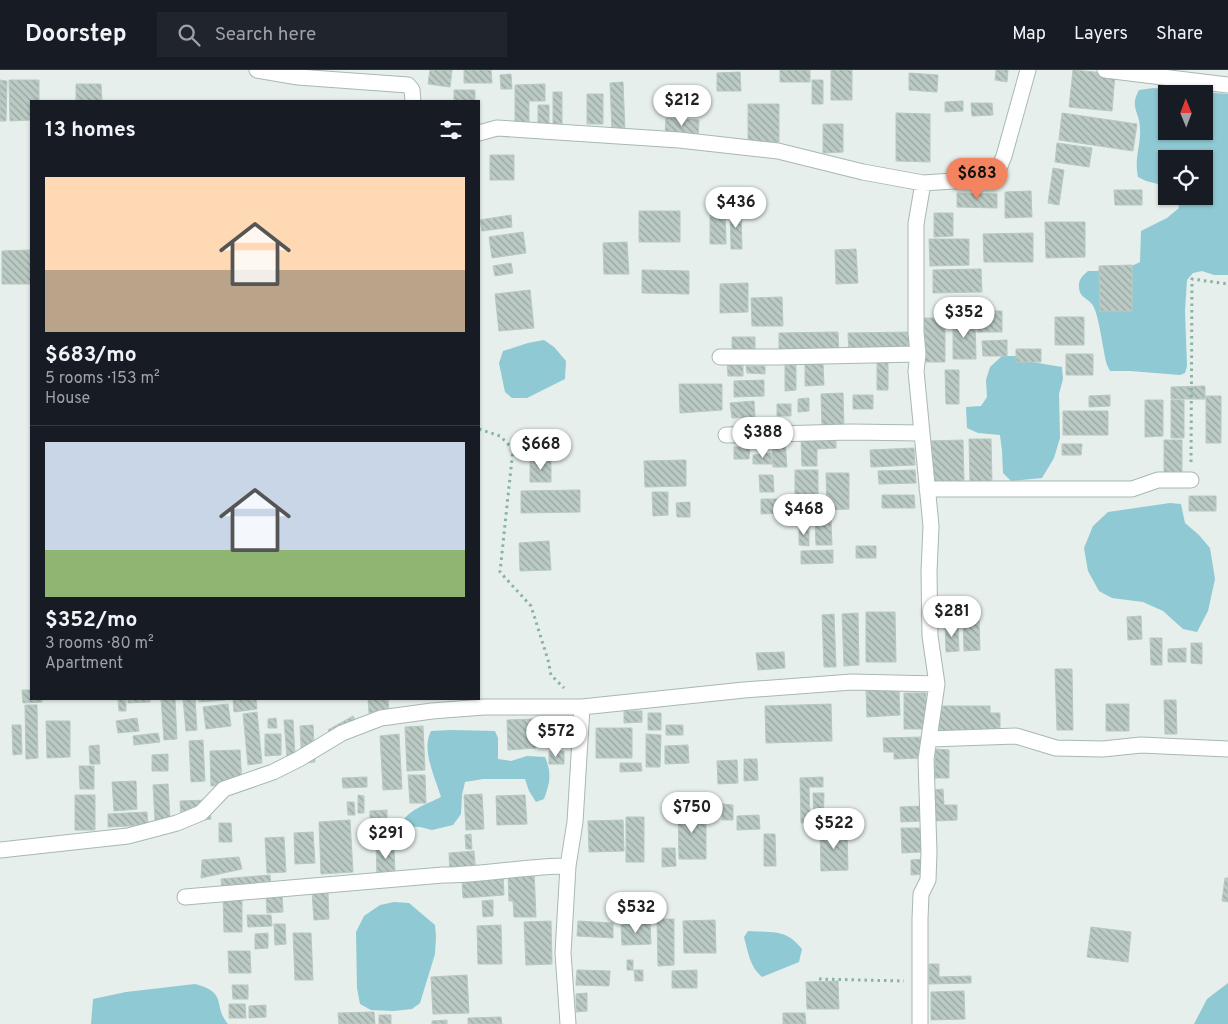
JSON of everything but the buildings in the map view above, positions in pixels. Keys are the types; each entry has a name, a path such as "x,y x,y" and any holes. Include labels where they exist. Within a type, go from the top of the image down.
{"street":[{"path":"257,70 298,77 408,86 412,90 413,100"},
{"path":"480,133 497,128 679,140 778,151 863,172 923,183 984,179 998,171 1028,70"},
{"path":"1105,70 1228,85"},
{"path":"920,1024 921,894 928,880 928,783 926,759 936,684 930,636 929,572 931,526 916,371 918,354 916,332 916,224 923,183"},
{"path":"720,357 918,354"},
{"path":"726,435 851,432 921,433"},
{"path":"927,489 1132,489 1158,480 1191,480"},
{"path":"0,850 128,836 178,823 201,813 224,788 273,772 299,760 342,733 381,718 432,711 484,707 582,707 744,690 842,683 936,684"},
{"path":"568,1024 563,953 568,866 575,822 582,707"},
{"path":"929,739 1016,736 1056,748 1104,749 1141,745 1228,749"},
{"path":"185,897 470,875 548,866 568,866"}],"path":[{"path":"1191,480 1192,279 1228,284"},
{"path":"480,428 500,436 513,449 500,572 531,606 551,675 582,707"},
{"path":"819,979 920,981"}],"water":[{"path":"1158,88 1158,140 1213,140 1213,93 1228,94 1228,275 1214,275 1202,271 1193,273 1187,280 1185,311 1187,366 1185,373 1180,375 1110,371 1094,309 1092,304 1079,290 1080,280 1088,271 1122,268 1140,262 1141,231 1167,218 1179,208 1178,205 1213,205 1213,150 1158,150 1158,184 1138,177 1137,163 1140,123 1135,106 1139,90"},
{"path":"544,340 554,347 566,361 565,379 527,398 512,398 505,392 499,363 503,351"},
{"path":"1002,356 1016,356 1032,362 1062,367 1063,379 1059,394 1060,438 1054,458 1042,478 1011,481 1003,473 1000,435 978,433 967,428 966,407 981,406 987,397 986,380 990,367"},
{"path":"1170,503 1181,504 1185,523 1210,548 1215,579 1208,611 1197,632 1183,629 1163,611 1143,602 1112,598 1099,591 1088,571 1084,548 1093,526 1108,512"},
{"path":"431,731 495,731 498,738 498,759 511,761 527,756 545,757 549,768 549,778 544,799 536,802 529,791 525,779 483,779 465,782 461,814 453,825 432,830 401,826 403,820 412,812 441,797 428,755 428,738"},
{"path":"394,902 409,903 435,925 435,954 420,1003 412,1009 394,1011 371,1010 360,1004 357,988 356,932 364,916 380,905"},
{"path":"748,931 778,933 790,938 802,949 799,962 762,977 755,969 748,954 744,937"},
{"path":"1228,983 1228,1024 1194,1024 1207,999"},
{"path":"195,984 212,991 228,1024 91,1024 93,999 126,992"}]}
